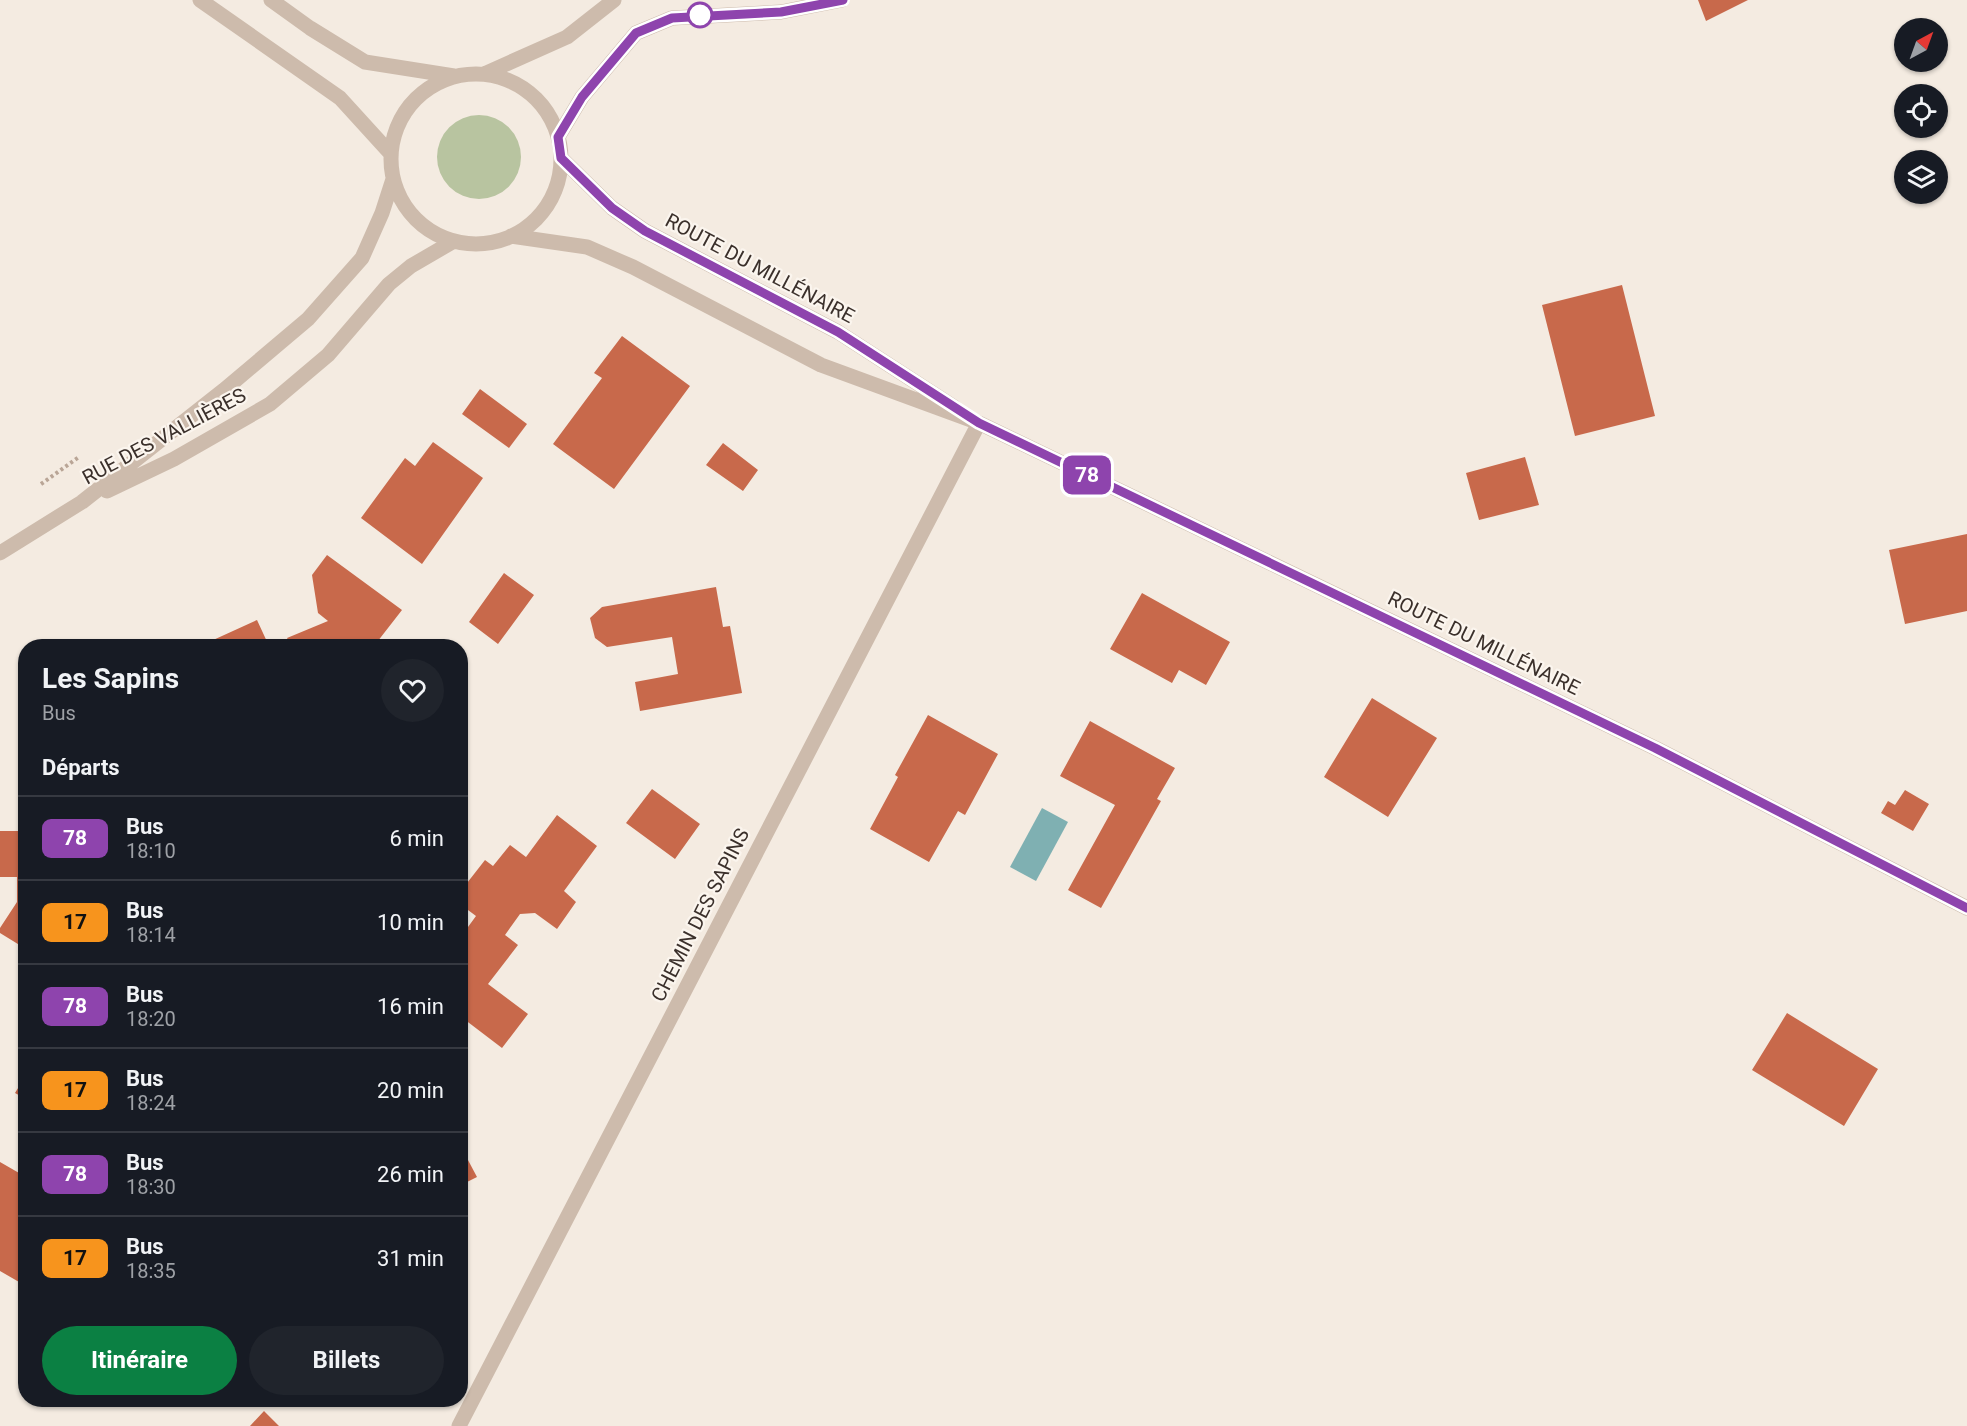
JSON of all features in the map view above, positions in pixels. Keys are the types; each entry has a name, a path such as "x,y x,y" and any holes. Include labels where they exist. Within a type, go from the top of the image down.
{"street":[{"path":"200,0 339,98 390,154"},
{"path":"271,0 364,62 454,76 484,74 510,81 531,94 548,114 558,137 561,158 557,183 547,205 531,223 511,236 483,244 454,241 433,232 415,218 402,200 393,179 390,154 396,128 410,105 430,87 454,76"},
{"path":"484,74 567,37 614,0"},
{"path":"558,137 582,97 636,33 672,18 781,12 843,0"},
{"name":"ROUTE DU MILLÉNAIRE","path":"561,158 612,208 645,231 838,332 979,423"},
{"name":"RUE DES VALLIÈRES","path":"0,553 82,502 224,390 308,319 362,258 382,213 393,179"},
{"name":"ROUTE DU MILLÉNAIRE","path":"511,236 587,247 633,267 821,365 979,423 1645,743 1967,908"},
{"name":"RUE DES VALLIÈRES","path":"82,502 174,459 270,404 328,355 389,284 411,266 454,241"},
{"name":"CHEMIN DES SAPINS","path":"459,1426 979,423"}],"green space":[{"path":"479,115 495,118 509,127 518,141 521,157 518,173 509,187 495,196 479,199 463,196 449,187 440,173 437,157 440,141 449,127 463,118"}],"water":[{"path":"1042,808 1068,822 1036,881 1010,867"}],"building":[{"path":"1698,0 1748,0 1706,21"},
{"path":"1622,285 1655,416 1575,436 1542,305"},
{"path":"622,336 690,386 614,489 553,444 602,378 594,373"},
{"path":"480,389 527,424 509,448 462,414"},
{"path":"433,442 483,478 422,564 361,518 405,458 415,466"},
{"path":"723,443 758,470 743,491 706,465"},
{"path":"1525,457 1539,505 1479,520 1466,473"},
{"path":"1967,534 1967,611 1905,624 1889,550"},
{"path":"327,555 402,610 379,639 288,639 328,621 318,613 312,575"},
{"path":"504,573 534,595 498,644 469,622"},
{"path":"716,587 723,627 730,626 742,693 640,711 635,682 678,674 672,637 607,647 595,638 590,618 602,607"},
{"path":"1142,593 1230,642 1206,685 1179,670 1172,683 1110,649"},
{"path":"257,620 266,639 215,639"},
{"path":"1372,698 1437,738 1388,817 1324,777"},
{"path":"928,715 998,754 965,815 958,811 929,862 870,829 898,777 895,775"},
{"path":"1090,721 1175,768 1157,799 1161,801 1101,908 1068,890 1115,805 1060,776"},
{"path":"652,789 700,824 675,859 626,823"},
{"path":"1905,790 1929,804 1913,831 1881,813 1888,801 1895,805"},
{"path":"557,815 597,846 564,891 576,902 557,929 535,913 520,914 505,935 518,945 488,984 528,1014 502,1048 468,1022 468,927 476,916 468,910 468,882 485,860 493,866 510,845 526,857"},
{"path":"0,831 18,831 18,944 0,933 0,928 17,902 17,877 0,877"},
{"path":"1787,1013 1878,1069 1844,1126 1752,1070"},
{"path":"468,1160 477,1177 468,1182"},
{"path":"0,1162 18,1172 18,1281 0,1271"},
{"path":"264,1411 279,1426 250,1426"}],"bus line":[{"name":"78","path":"843,0 781,12 672,18 636,33 602,70 582,97 558,137 561,158 612,208 645,231 838,332 979,423 1655,748 1967,908"}]}
